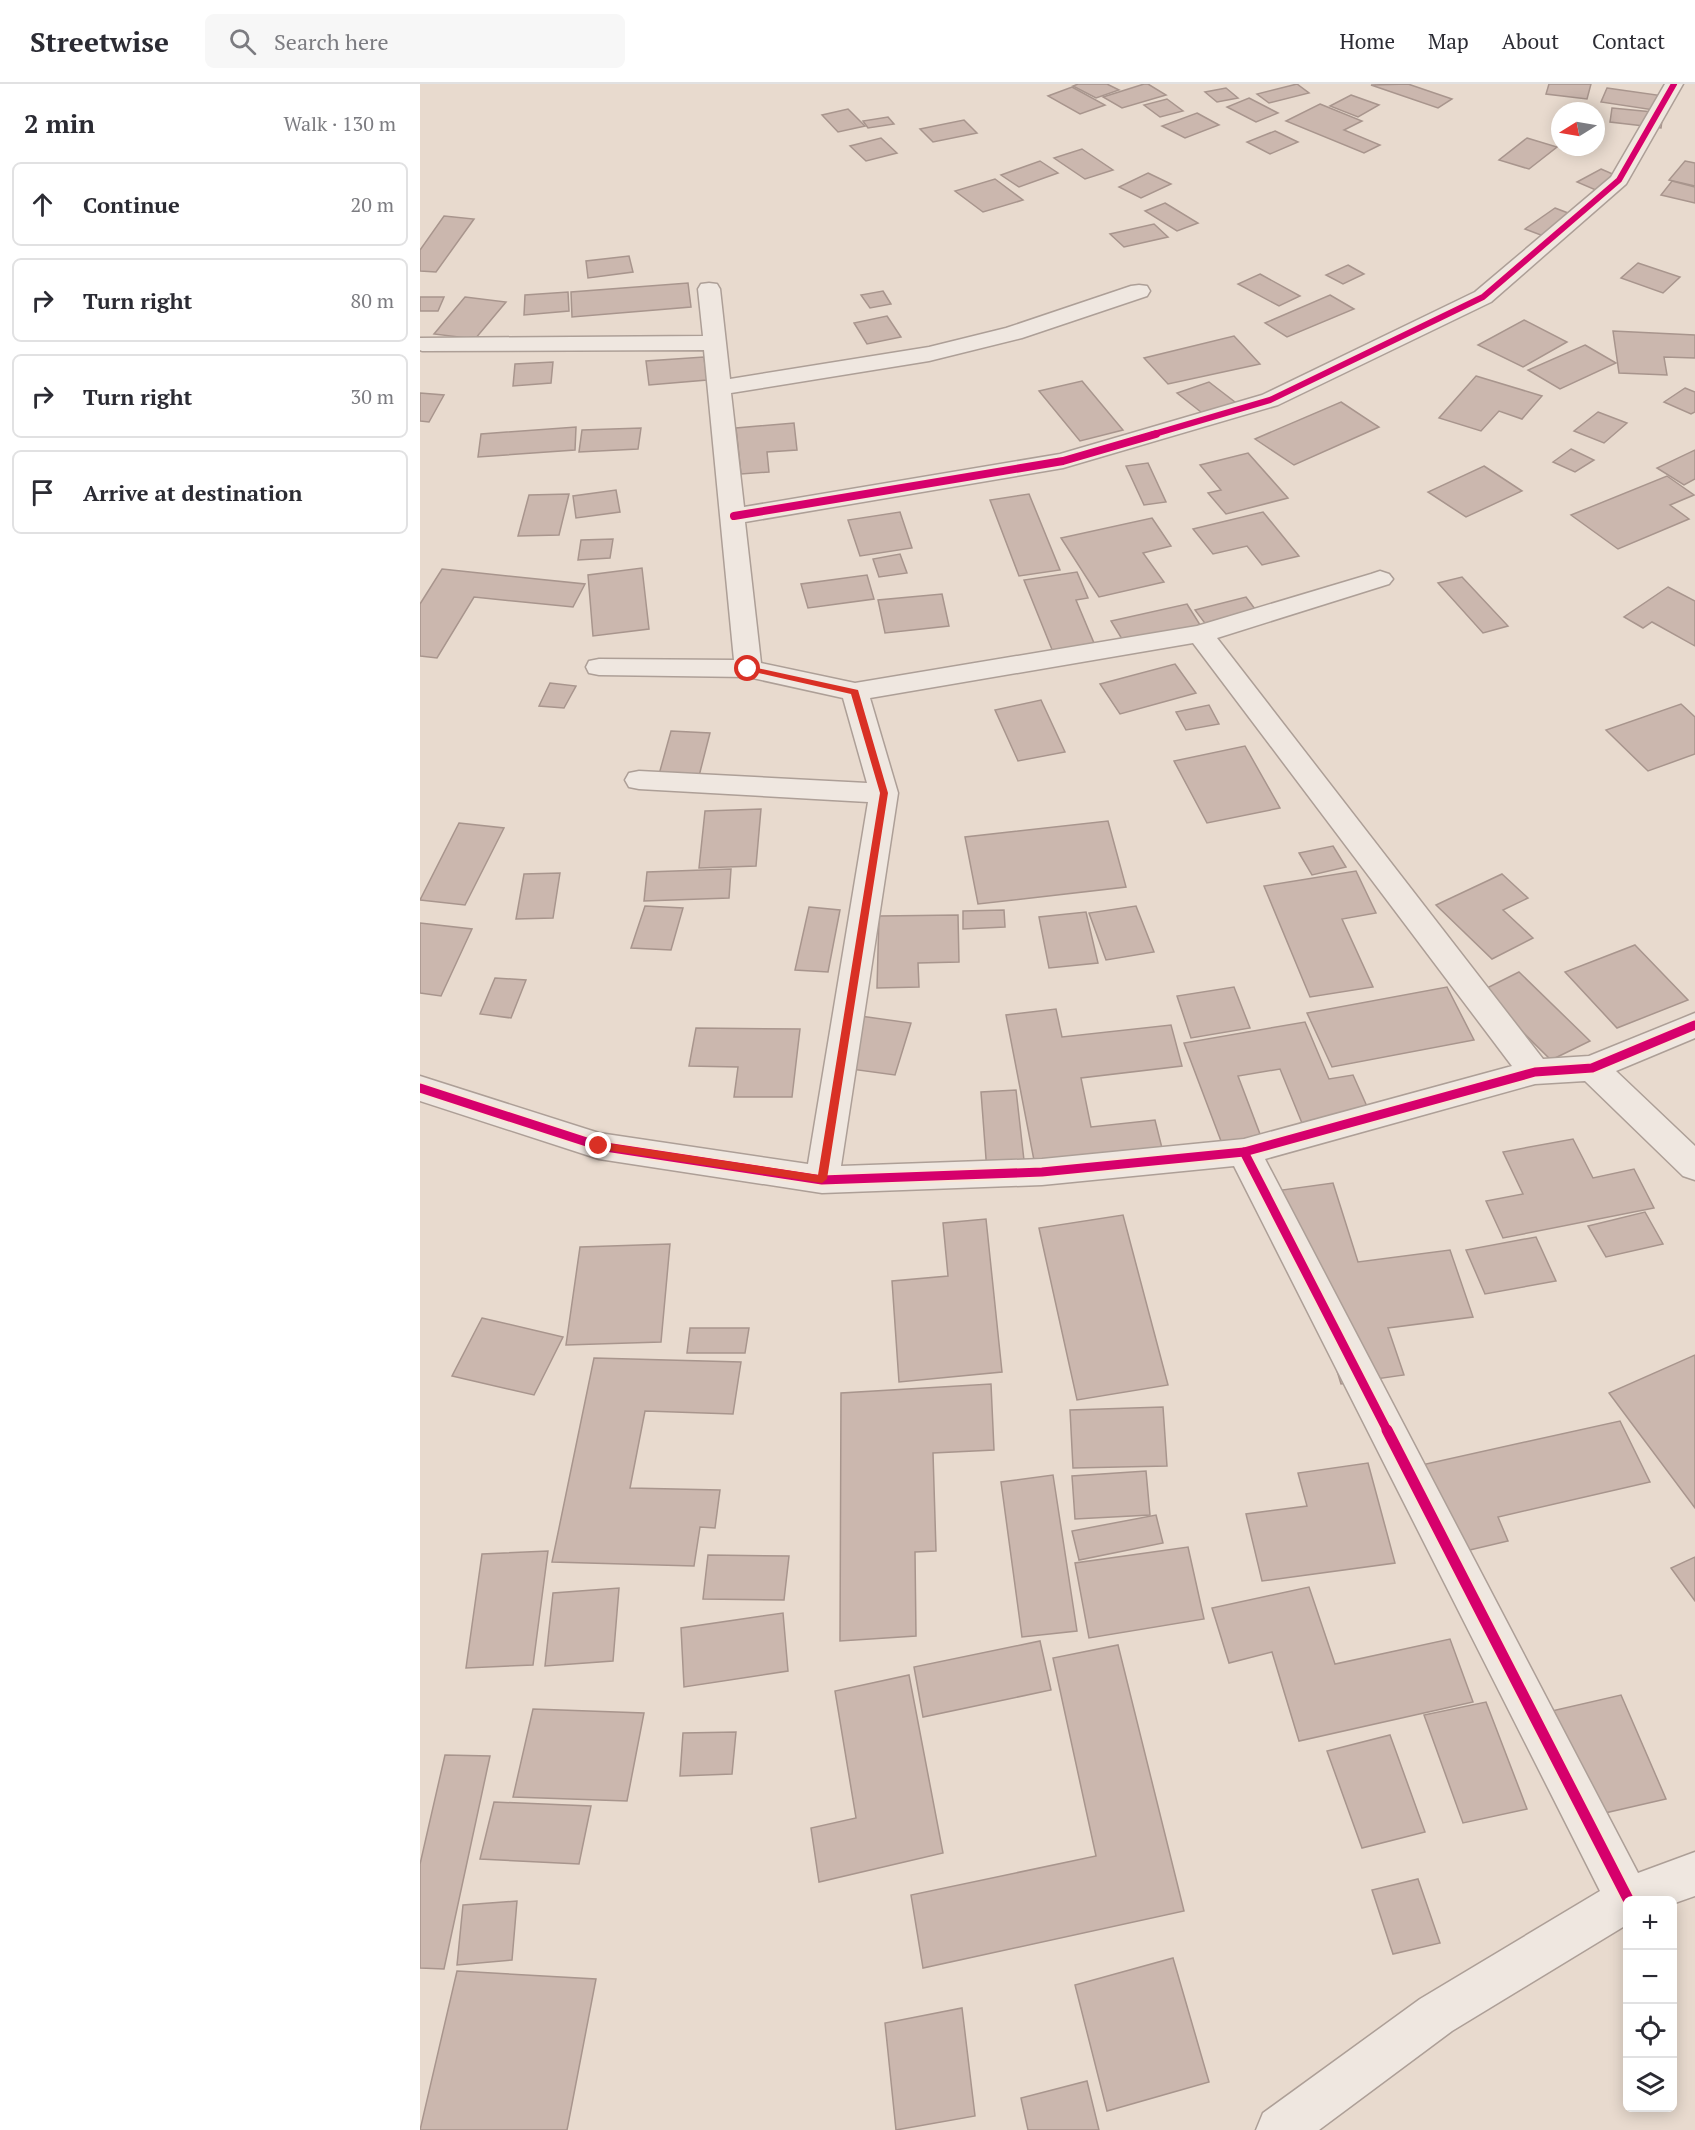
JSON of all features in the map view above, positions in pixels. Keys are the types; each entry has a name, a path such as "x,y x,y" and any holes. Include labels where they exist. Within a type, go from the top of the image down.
{"street":[{"path":"734,516 1063,461 1270,400 1484,297 1619,180 1674,84"},
{"path":"709,289 748,669"},
{"path":"719,388 929,354 1014,333 1139,291"},
{"path":"422,344 715,343"},
{"path":"599,667 748,669 855,692 1200,634 1380,579"},
{"path":"1200,634 1535,1072"},
{"path":"822,1179 884,793 855,692"},
{"path":"639,780 884,793"},
{"path":"420,1088 599,1146 822,1179 1042,1172 1244,1152 1535,1072 1592,1068 1695,1025"},
{"path":"1592,1068 1695,1167"},
{"path":"1244,1152 1626,1896"},
{"path":"1636,1896 1695,1874"},
{"path":"1280,2130 1436,2015 1623,1902"}],"building":[{"path":"1107,84 1119,90 1096,98 1073,86"},
{"path":"1144,84 1166,95 1122,108 1103,97"},
{"path":"1297,84 1309,93 1269,103 1257,94"},
{"path":"1408,84 1452,99 1438,108 1371,85"},
{"path":"1549,84 1591,84 1587,99 1546,94"},
{"path":"1072,87 1105,105 1080,114 1048,96"},
{"path":"1226,88 1238,98 1217,102 1205,92"},
{"path":"1607,88 1671,97 1667,112 1601,102"},
{"path":"1351,95 1379,105 1358,117 1330,106"},
{"path":"1249,98 1278,113 1256,122 1227,107"},
{"path":"1167,99 1183,111 1160,117 1144,105"},
{"path":"1320,104 1362,121 1344,130 1380,145 1364,153 1286,121"},
{"path":"1612,108 1663,113 1661,128 1610,122"},
{"path":"848,109 865,126 838,132 822,115"},
{"path":"1197,113 1219,125 1185,138 1162,126"},
{"path":"888,117 894,124 868,128 863,121"},
{"path":"964,120 977,133 933,142 920,129"},
{"path":"1275,131 1298,142 1270,154 1247,142"},
{"path":"881,138 897,153 866,161 850,146"},
{"path":"1527,138 1551,145 1551,152 1529,169 1499,160"},
{"path":"1082,149 1113,170 1085,179 1054,158"},
{"path":"1040,161 1058,173 1019,187 1001,175"},
{"path":"1685,161 1695,163 1695,186 1669,180"},
{"path":"1601,169 1622,178 1598,191 1577,182"},
{"path":"1148,173 1171,184 1141,198 1119,187"},
{"path":"995,179 1023,200 983,212 955,191"},
{"path":"1672,181 1695,187 1695,203 1661,195"},
{"path":"1165,203 1198,223 1177,231 1145,211"},
{"path":"1555,208 1576,216 1546,237 1525,229"},
{"path":"444,216 474,219 436,272 420,271 420,250"},
{"path":"1154,224 1168,237 1124,247 1110,234"},
{"path":"629,256 633,272 588,278 586,261"},
{"path":"1638,263 1680,277 1663,293 1621,278"},
{"path":"1348,265 1364,274 1343,284 1326,275"},
{"path":"1260,274 1300,296 1279,306 1238,284"},
{"path":"688,283 691,307 572,317 571,292"},
{"path":"883,291 891,304 870,308 861,295"},
{"path":"568,292 569,311 524,315 525,295"},
{"path":"1330,295 1354,309 1287,337 1265,323"},
{"path":"420,297 444,297 438,311 420,311"},
{"path":"465,297 506,302 475,339 434,334"},
{"path":"887,316 901,337 867,344 854,323"},
{"path":"1524,320 1567,342 1523,367 1478,345"},
{"path":"1613,331 1695,335 1695,358 1664,357 1667,375 1619,373"},
{"path":"1234,336 1260,364 1168,384 1144,358"},
{"path":"1585,345 1616,363 1560,389 1528,370"},
{"path":"704,357 707,380 649,385 646,361"},
{"path":"553,362 551,383 513,386 515,364"},
{"path":"1476,376 1542,396 1522,419 1499,411 1481,431 1439,418"},
{"path":"1082,381 1123,430 1080,441 1039,391"},
{"path":"1209,382 1244,409 1211,420 1177,393"},
{"path":"1685,388 1695,392 1695,412 1691,414 1664,402"},
{"path":"420,393 444,395 429,422 420,421"},
{"path":"1341,402 1379,427 1294,465 1255,439"},
{"path":"1598,412 1627,423 1604,443 1574,431"},
{"path":"794,423 797,450 767,452 769,472 741,474 736,428"},
{"path":"576,427 575,450 478,457 481,434"},
{"path":"641,428 638,449 579,452 582,430"},
{"path":"1571,449 1594,460 1575,472 1553,462"},
{"path":"1695,450 1695,479 1684,485 1657,468"},
{"path":"1248,453 1288,498 1226,514 1208,493 1221,490 1200,465"},
{"path":"1148,463 1166,502 1144,505 1126,466"},
{"path":"1484,466 1522,491 1466,517 1428,492"},
{"path":"1667,476 1694,495 1670,505 1689,519 1618,549 1571,515"},
{"path":"616,490 620,512 576,518 573,496"},
{"path":"569,494 559,535 518,536 529,495"},
{"path":"1029,494 1060,570 1019,576 990,500"},
{"path":"900,512 912,548 860,556 848,520"},
{"path":"1263,512 1299,556 1262,565 1247,546 1213,554 1193,529"},
{"path":"1152,518 1171,546 1143,553 1164,582 1099,597 1061,538"},
{"path":"613,539 610,558 578,560 581,540"},
{"path":"900,554 907,573 879,577 873,559"},
{"path":"642,568 649,629 593,636 588,575"},
{"path":"442,569 585,584 573,607 474,597 437,658 420,656 420,604"},
{"path":"1077,572 1088,598 1076,600 1099,655 1057,662 1024,580"},
{"path":"867,575 874,599 808,608 801,584"},
{"path":"1462,577 1508,626 1483,633 1438,583"},
{"path":"1668,587 1695,601 1695,646 1652,622 1643,628 1624,617"},
{"path":"942,594 949,626 885,633 878,600"},
{"path":"1246,597 1258,613 1207,626 1195,610"},
{"path":"1187,604 1202,628 1125,644 1111,621"},
{"path":"1175,664 1196,693 1120,714 1100,684"},
{"path":"550,683 576,686 564,708 539,706"},
{"path":"1041,700 1065,752 1018,761 995,710"},
{"path":"1681,704 1695,717 1695,754 1648,771 1606,730"},
{"path":"1209,705 1219,724 1186,730 1176,712"},
{"path":"671,731 710,733 698,780 658,778"},
{"path":"1245,746 1280,808 1207,823 1174,761"},
{"path":"761,809 756,866 699,868 705,811"},
{"path":"1108,821 1126,887 978,904 965,837"},
{"path":"459,823 504,828 465,905 420,900"},
{"path":"1333,846 1346,867 1312,875 1299,853"},
{"path":"731,869 729,898 644,901 647,872"},
{"path":"1356,871 1376,913 1342,919 1373,987 1310,997 1264,886"},
{"path":"560,873 553,918 516,919 524,874"},
{"path":"1502,874 1528,898 1503,910 1533,938 1492,959 1436,905"},
{"path":"645,906 683,908 671,950 631,948"},
{"path":"1136,906 1154,952 1106,960 1089,913"},
{"path":"809,907 840,910 828,972 795,970"},
{"path":"1004,910 1005,927 963,929 963,911"},
{"path":"1086,912 1098,963 1049,968 1039,917"},
{"path":"958,915 959,962 918,963 919,987 877,988 879,916"},
{"path":"420,923 472,929 441,996 420,993"},
{"path":"1635,945 1688,1000 1617,1028 1565,972"},
{"path":"1519,972 1590,1041 1551,1060 1481,991"},
{"path":"495,978 526,980 511,1018 480,1014"},
{"path":"1234,987 1250,1028 1191,1038 1177,996"},
{"path":"1447,987 1474,1040 1332,1067 1307,1013"},
{"path":"1056,1009 1062,1037 1171,1025 1182,1066 1081,1078 1091,1127 1155,1120 1165,1160 1037,1176 1006,1015"},
{"path":"860,1016 911,1023 895,1075 843,1068"},
{"path":"1305,1022 1329,1079 1353,1075 1373,1120 1306,1133 1280,1069 1238,1076 1263,1142 1224,1149 1184,1043"},
{"path":"696,1028 800,1029 792,1097 734,1097 738,1067 689,1066"},
{"path":"1016,1090 1025,1169 987,1172 981,1092"},
{"path":"1573,1139 1593,1178 1634,1169 1654,1208 1503,1238 1486,1201 1523,1194 1503,1152"},
{"path":"1333,1183 1358,1262 1450,1250 1473,1317 1388,1328 1404,1375 1341,1384 1282,1190"},
{"path":"1645,1212 1663,1244 1606,1257 1588,1226"},
{"path":"1123,1215 1168,1385 1077,1400 1039,1228"},
{"path":"986,1219 1002,1372 899,1382 892,1281 948,1276 943,1223"},
{"path":"1536,1237 1556,1281 1485,1294 1466,1250"},
{"path":"670,1244 661,1342 566,1345 580,1247"},
{"path":"482,1318 563,1337 534,1395 452,1376"},
{"path":"690,1328 749,1328 745,1353 687,1353"},
{"path":"1695,1355 1695,1508 1609,1393"},
{"path":"594,1358 741,1362 733,1414 645,1411 630,1488 720,1490 715,1528 700,1527 694,1566 552,1562"},
{"path":"991,1384 994,1450 933,1453 936,1551 915,1552 916,1636 840,1641 841,1393"},
{"path":"1163,1407 1167,1466 1073,1468 1070,1410"},
{"path":"1620,1421 1650,1482 1498,1517 1508,1541 1444,1556 1408,1468"},
{"path":"1368,1463 1395,1563 1262,1581 1246,1514 1307,1506 1298,1473"},
{"path":"1146,1471 1150,1515 1075,1519 1072,1476"},
{"path":"1053,1475 1077,1631 1022,1637 1001,1482"},
{"path":"1156,1515 1163,1543 1079,1560 1072,1531"},
{"path":"1188,1547 1204,1619 1089,1638 1075,1563"},
{"path":"548,1551 533,1665 466,1668 482,1554"},
{"path":"708,1555 789,1556 784,1600 703,1599"},
{"path":"1695,1557 1695,1601 1671,1568"},
{"path":"1309,1587 1335,1664 1450,1639 1473,1702 1299,1741 1272,1652 1229,1663 1212,1608"},
{"path":"619,1588 613,1661 545,1666 553,1593"},
{"path":"783,1613 788,1671 684,1687 681,1628"},
{"path":"1040,1641 1051,1690 923,1717 914,1667"},
{"path":"1118,1645 1184,1911 923,1968 911,1895 1096,1856 1053,1658"},
{"path":"909,1675 943,1853 819,1882 811,1828 856,1818 835,1691"},
{"path":"1621,1695 1666,1799 1583,1818 1543,1713"},
{"path":"1486,1702 1527,1809 1463,1823 1424,1715"},
{"path":"533,1709 644,1713 627,1801 513,1797"},
{"path":"736,1732 732,1774 680,1776 683,1733"},
{"path":"1390,1735 1425,1832 1362,1848 1327,1751"},
{"path":"445,1755 490,1756 444,1969 420,1968 420,1864"},
{"path":"494,1802 591,1806 579,1864 480,1859"},
{"path":"1418,1879 1440,1943 1393,1954 1372,1890"},
{"path":"517,1901 512,1960 457,1965 463,1905"},
{"path":"1173,1958 1209,2082 1107,2111 1075,1985"},
{"path":"457,1971 596,1979 567,2130 420,2130"},
{"path":"962,2008 975,2116 896,2130 885,2023"},
{"path":"1087,2081 1099,2130 1028,2130 1021,2098"}],"cycle path":[{"path":"734,516 1063,461 1270,400 1483,297 1619,180 1674,84"},
{"path":"420,1088 599,1146 822,1180 1042,1172 1244,1152 1535,1072 1592,1068 1695,1025"},
{"path":"1244,1152 1626,1896"}],"route":[{"path":"599,1146 822,1179 884,793 855,692 748,669"}]}
